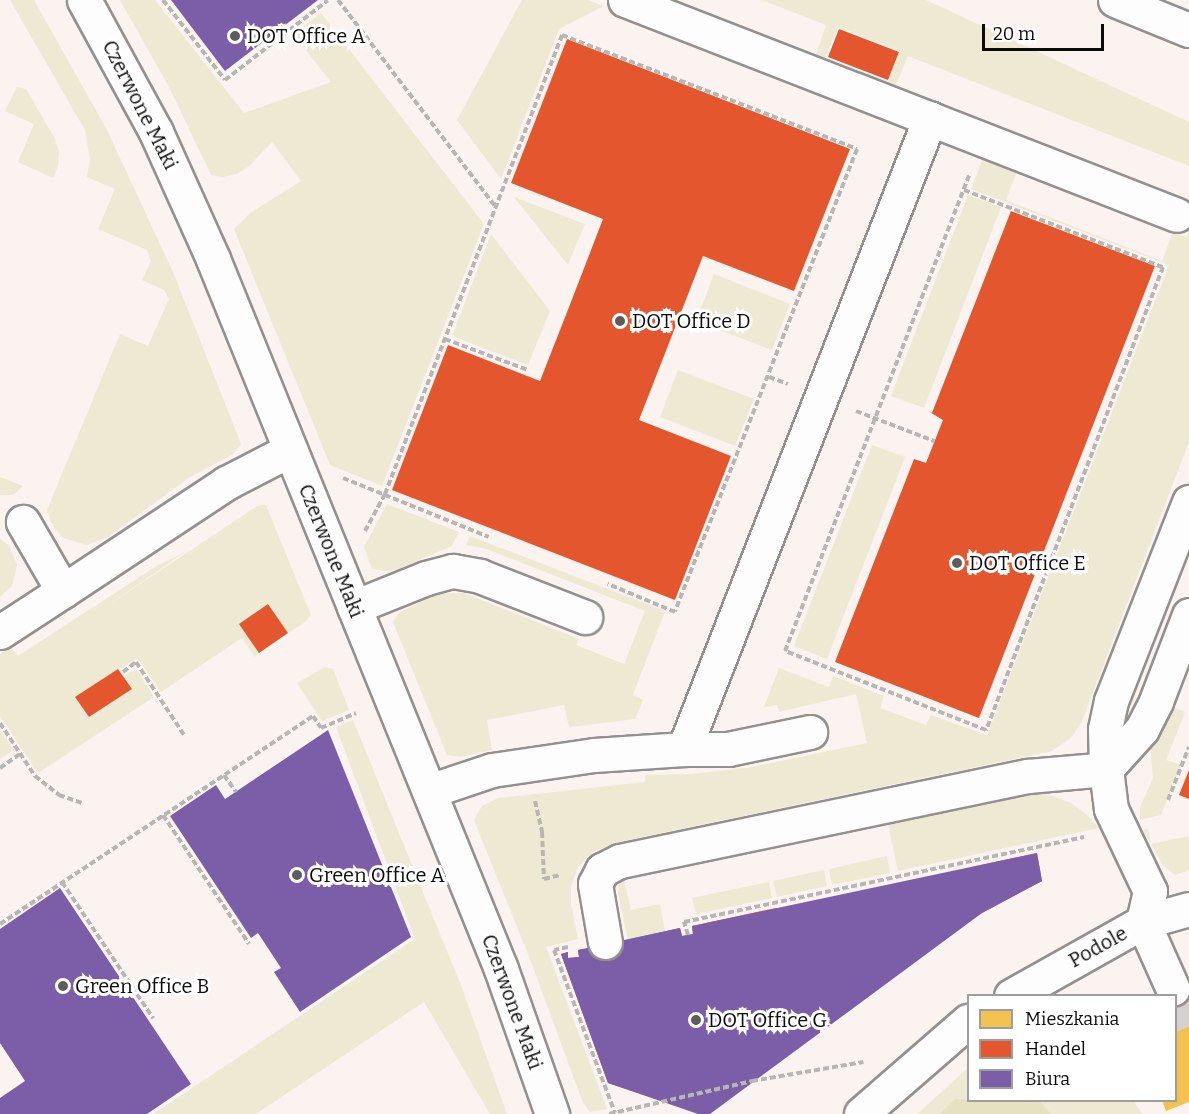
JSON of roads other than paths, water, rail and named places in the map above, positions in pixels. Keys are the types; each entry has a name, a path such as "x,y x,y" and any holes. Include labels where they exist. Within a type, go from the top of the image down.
{"street":[{"name":"Czerwone Maki","path":"84,0 156,132 204,237 501,969 552,1114"},
{"path":"625,0 1177,215"},
{"path":"1115,0 1189,30"},
{"path":"684,749 930,118"},
{"path":"0,632 243,472 290,450"},
{"path":"1173,989 1143,922 1150,891 1111,809 1106,769 1105,729 1111,700 1189,502"},
{"path":"23,522 63,591"},
{"path":"354,607 426,578 453,571 480,576 585,617"},
{"path":"605,942 595,884 602,870 620,861 1028,776 1106,769 1145,722 1189,615"},
{"path":"429,791 492,770 594,755 684,749 728,749 810,732"},
{"name":"Podole","path":"1015,994 1143,922 1189,909"},
{"path":"861,1114 967,1023"}],"tunnel":[{"path":"1177,999 1189,1029"}],"place":[{"name":"DOT Office A","path":"235,36"},
{"name":"DOT Office D","path":"620,321"},
{"name":"DOT Office E","path":"957,563"},
{"name":"Green Office A","path":"297,875"},
{"name":"Green Office B","path":"63,986"},
{"name":"DOT Office G","path":"696,1020"}]}
